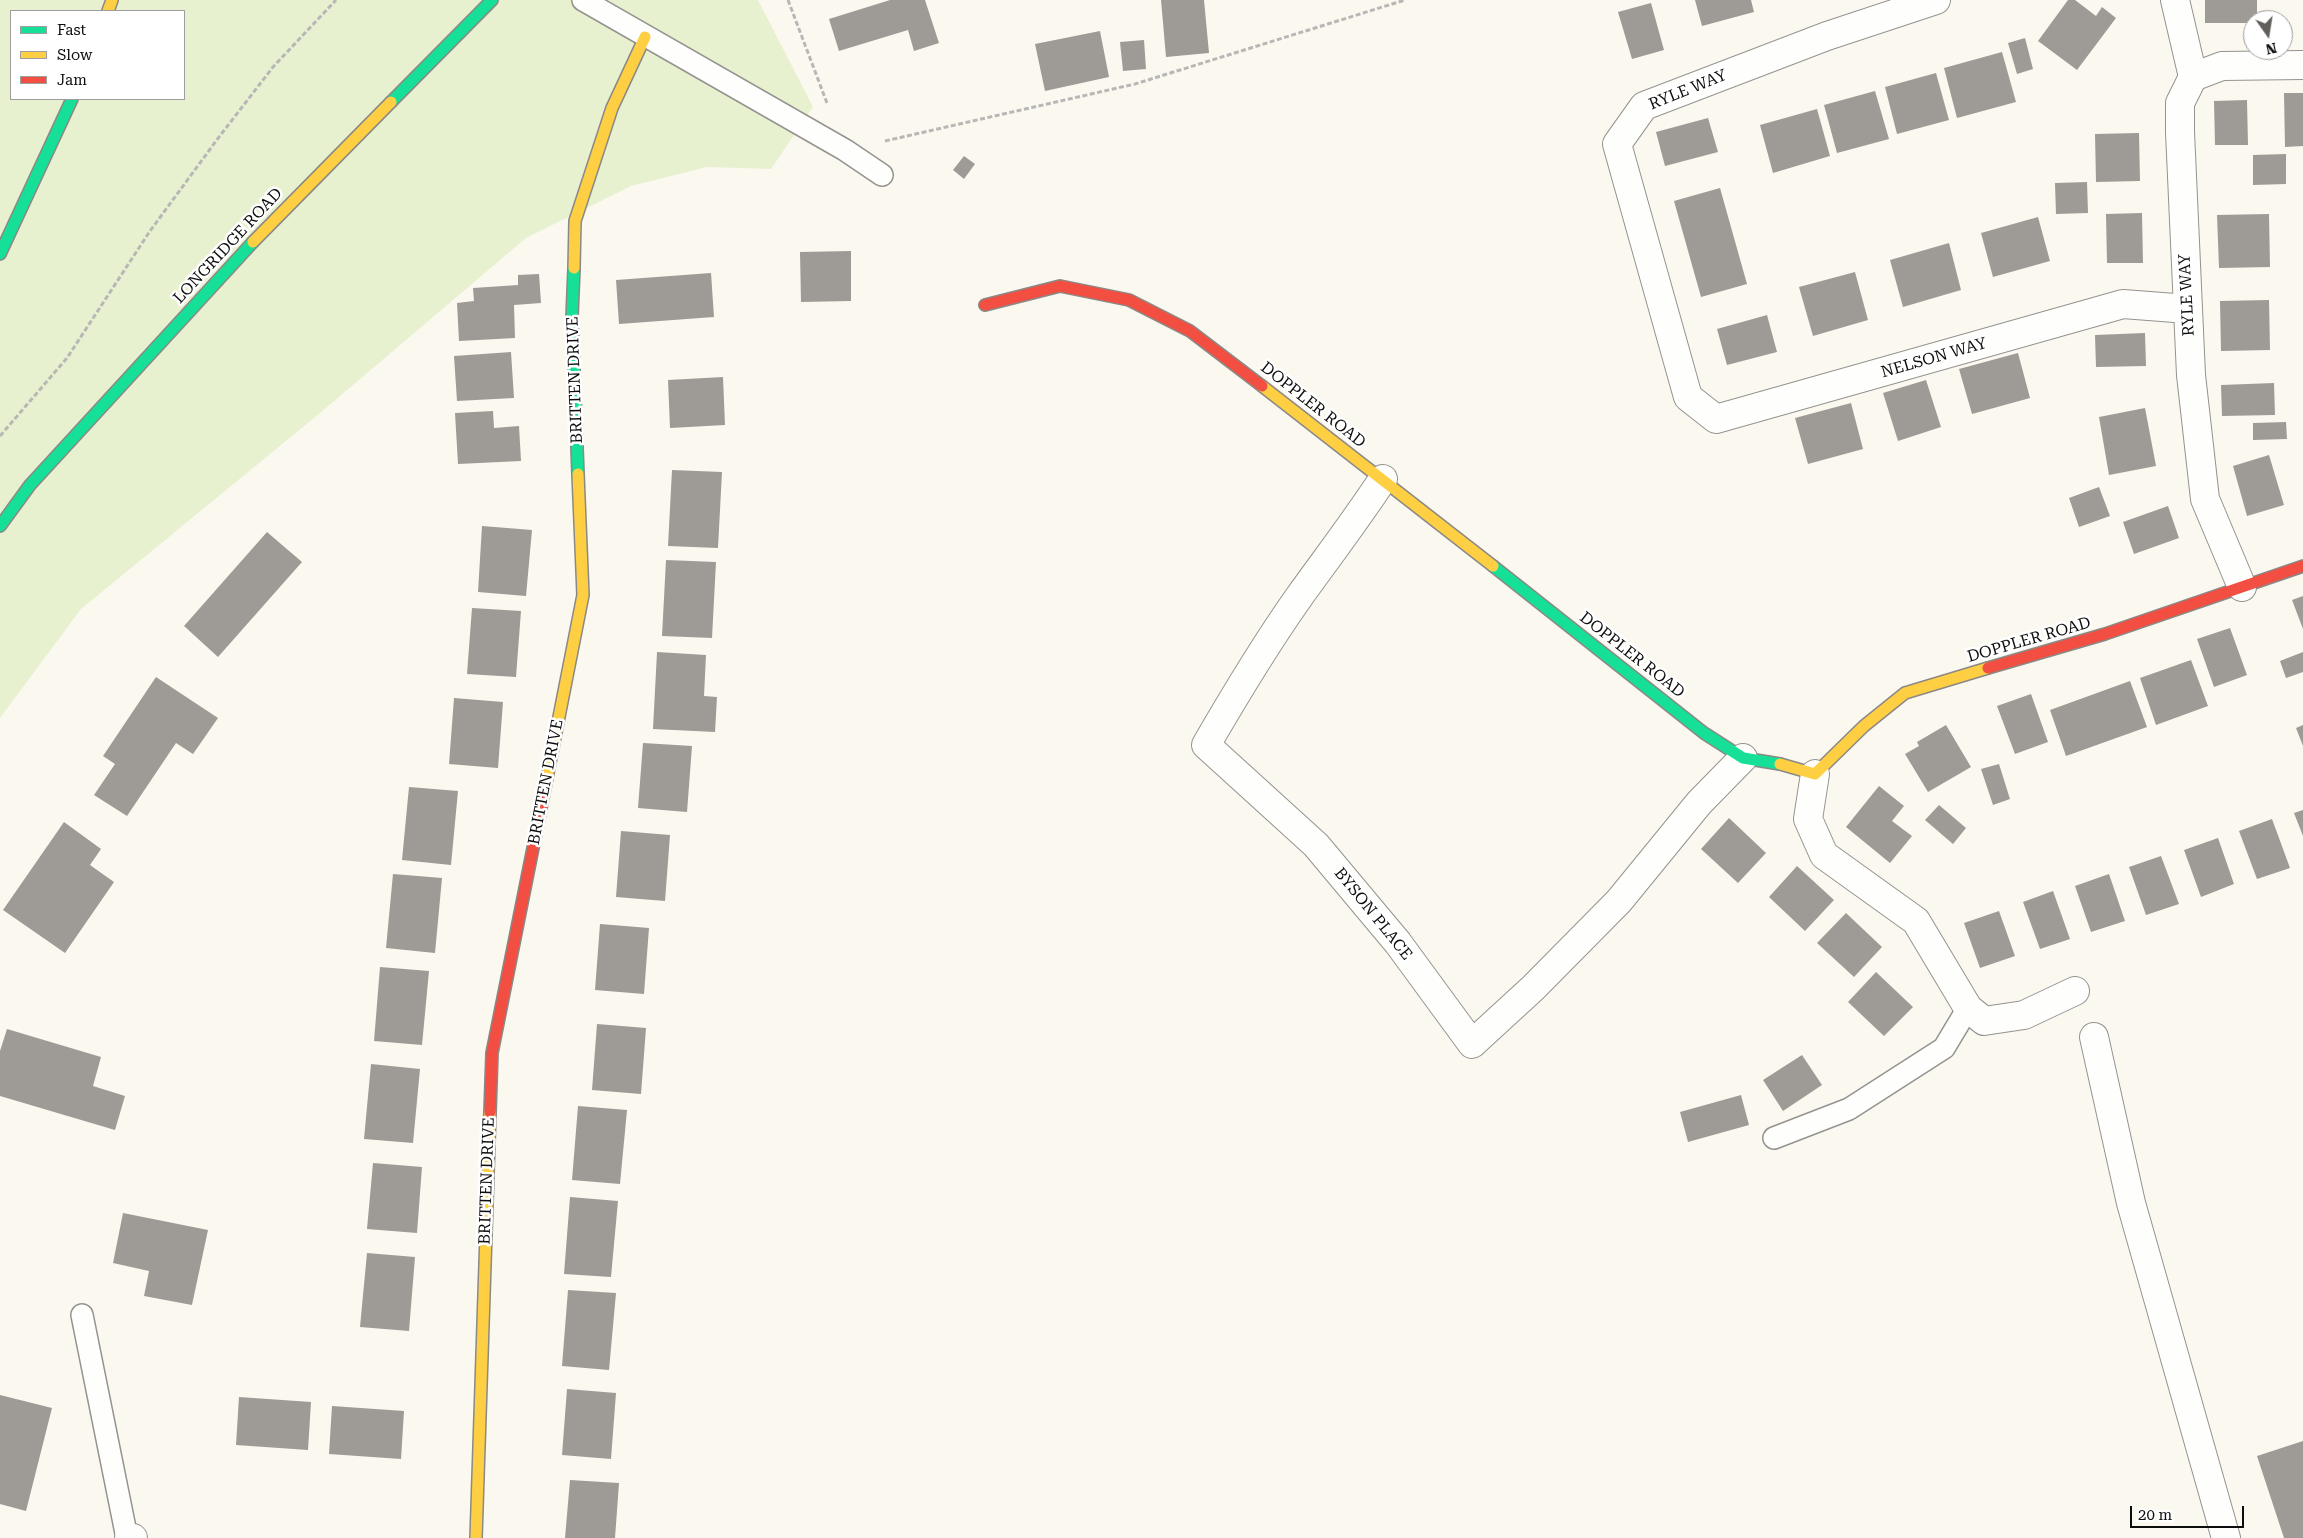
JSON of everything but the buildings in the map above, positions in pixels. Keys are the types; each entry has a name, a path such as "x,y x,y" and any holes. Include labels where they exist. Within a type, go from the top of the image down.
{"street":[{"name":"LONGRIDGE ROAD","path":"0,526 30,485 262,232 492,0"},
{"name":"RYLE WAY","path":"1688,397 1617,144 1644,106 1827,36 1936,0"},
{"path":"2175,0 2193,77 2222,66 2303,65"},
{"name":"BRITTEN DRIVE","path":"476,1538 492,1053 583,595 572,317 575,221 612,108 645,36"},
{"name":"RYLE WAY","path":"2193,77 2180,103 2191,375 2205,499 2242,587"},
{"path":"0,254 72,100"},
{"name":"DOPPLER ROAD","path":"985,305 1060,286 1129,300 1190,330 1704,733 1743,758 1780,764 1814,774 1864,726 1905,693 2105,634 2303,566"},
{"name":"NELSON WAY","path":"1688,397 1716,419 2123,304 2188,309"},
{"name":"BYSON PLACE","path":"1382,479 1349,531 1299,597 1250,670 1206,745 1316,845 1398,943 1472,1044 1533,988 1619,901 1699,803 1743,758"},
{"path":"1814,774 1808,819 1824,855 1916,921 1968,1008 1984,1021 2024,1015 2075,990"},
{"path":"2094,1037 2132,1203 2226,1538"},
{"path":"128,1538 133,1538"}],"lane":[{"path":"583,0 845,150 882,176"},
{"path":"1774,1138 1849,1109 1944,1048 1968,1008"},
{"path":"82,1315 128,1538"}],"path":[{"path":"0,436 66,358 150,231 219,137 273,67 336,0"},
{"path":"788,0 845,150 1135,84 1405,0"}],"green space":[{"path":"0,0 758,0 813,107 771,169 707,167 631,186 526,238 320,413 81,609 0,718"}],"traffic: fast":[{"path":"391,102 492,0"},
{"path":"0,254 72,100"},
{"path":"0,526 30,485 253,242"},
{"path":"574,268 572,317 578,474"},
{"path":"1493,566 1704,733 1743,758 1780,764"}],"traffic: slow":[{"path":"108,10 112,0"},
{"path":"574,268 575,221 612,108 645,37"},
{"path":"253,242 391,102"},
{"path":"1262,386 1493,566"},
{"path":"546,783 583,595 578,474"},
{"path":"1780,764 1815,774 1864,726 1905,693 1988,668"},
{"path":"476,1538 490,1112"}],"traffic: jam":[{"path":"985,305 1060,286 1129,300 1190,331 1262,386"},
{"path":"1988,668 2105,634 2303,566"},
{"path":"490,1112 492,1053 546,783"}]}
